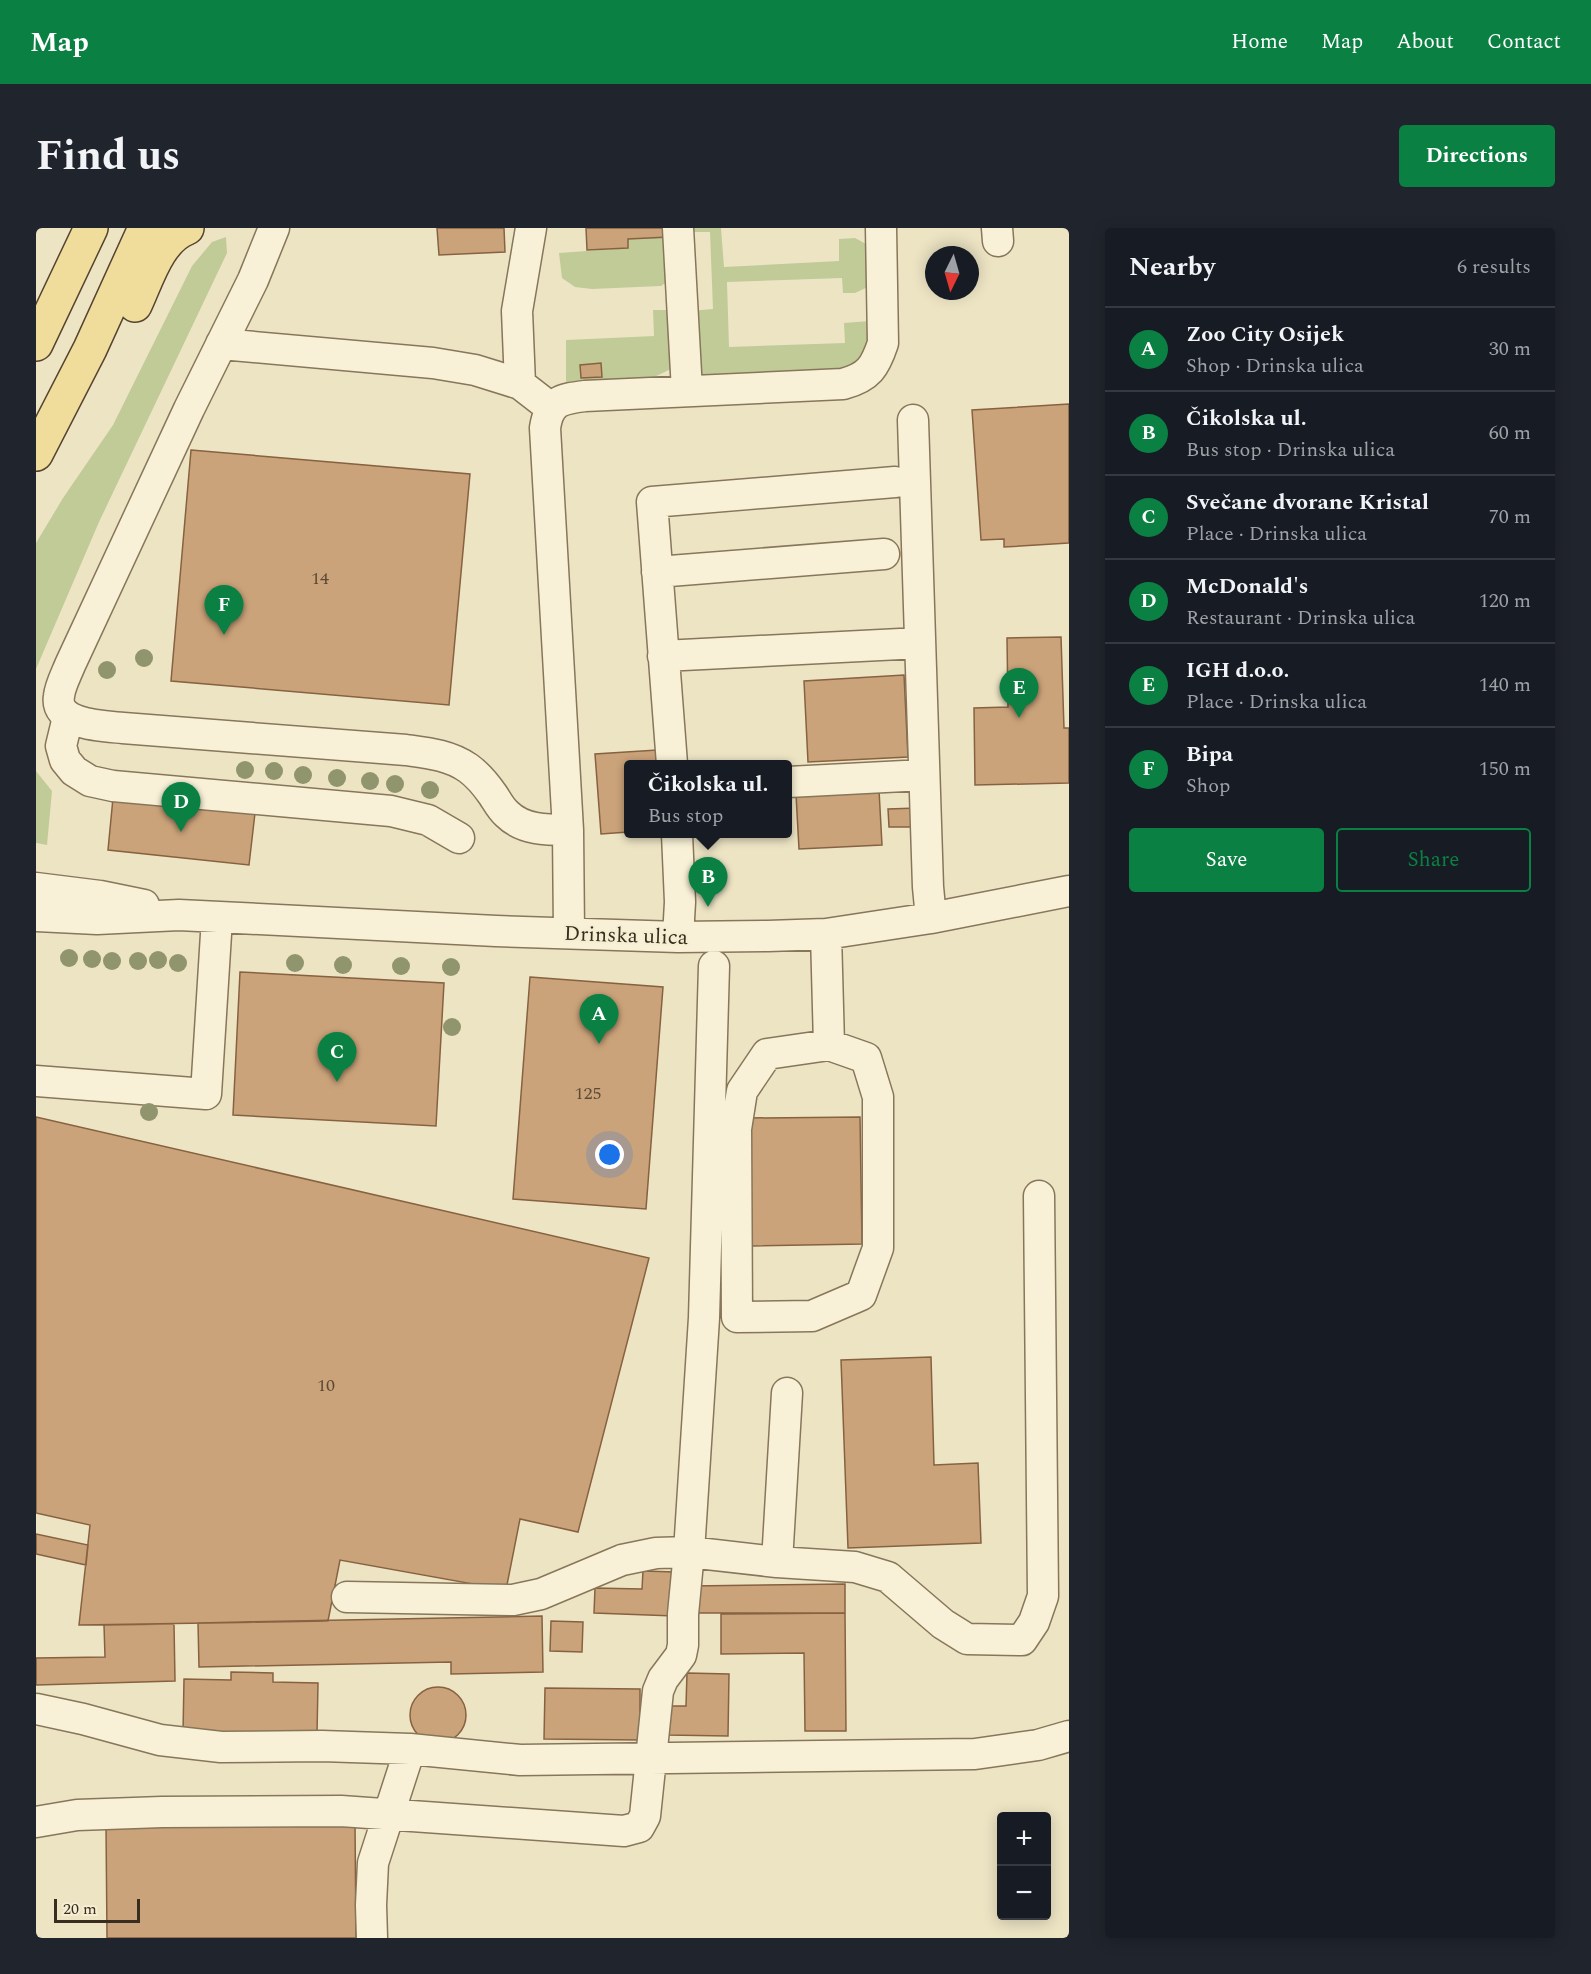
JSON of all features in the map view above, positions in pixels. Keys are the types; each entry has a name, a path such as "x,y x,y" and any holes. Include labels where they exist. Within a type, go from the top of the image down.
{"main road":[{"path":"36,344 91,228"},
{"path":"36,454 90,349 145,228"},
{"path":"90,349 110,339 128,320 153,265 168,242 187,228"}],"street":[{"path":"274,228 253,280 189,409 70,665 58,697 60,708 68,717 86,724 436,754 455,760 470,769 486,785 507,814 525,826 547,830 568,830"},
{"path":"520,384 517,311 531,228"},
{"path":"678,228 687,391"},
{"path":"569,933 568,830 545,428 550,408 563,399 585,396 843,384 856,380 868,373 877,361 883,343 881,228"},
{"path":"221,344 433,363 475,370 520,384 550,408"},
{"path":"913,420 928,887 932,918"},
{"path":"672,760 652,502 895,482"},
{"path":"657,572 884,554"},
{"path":"663,656 920,643"},
{"path":"68,717 61,746 64,760 74,771 90,781 113,786 391,811 428,820 459,838"},
{"path":"792,782 924,775"},
{"path":"676,838 680,902 678,937"},
{"name":"Drinska ulica","path":"36,888 100,896 141,904 179,915"},
{"name":"Drinska ulica","path":"36,916 97,919 179,915 678,937 826,934 932,918 1069,891"},
{"path":"36,1081 206,1094 217,918"},
{"path":"826,934 829,1045"},
{"path":"36,1822 77,1815 341,1811 624,1831 639,1827 645,1816 658,1691 663,1679 681,1654 683,1645 683,1614 705,1318 714,966"},
{"path":"705,1318 812,1316 861,1295 878,1248 878,1097 866,1058 829,1045 767,1054 742,1091 736,1129 736,1317"},
{"path":"347,1597 513,1600 541,1594 622,1560 656,1553 689,1552 777,1562 855,1567 888,1577 943,1624 967,1639 1022,1640 1034,1622 1043,1596 1039,1196"},
{"path":"777,1562 787,1394"},
{"path":"36,1709 160,1740 221,1748 322,1746 410,1749 520,1760 975,1754 1038,1745 1069,1736"},
{"path":"372,1938 373,1863 410,1749"}],"green space":[{"path":"687,228 721,228 724,267 839,261 839,239 855,238 866,244 871,257 868,287 855,293 843,293 842,278 727,282 729,347 845,343 844,323 869,321 870,350 846,372 697,377 690,311 713,309 710,232 687,232"},
{"path":"226,237 227,253 99,522 36,669 36,543 63,498 113,425 192,266 212,242"},
{"path":"669,237 668,281 661,286 592,289 575,287 562,278 559,253 628,248 628,239"},
{"path":"653,310 670,310 673,368 650,379 566,383 566,340 654,336"},
{"path":"36,771 52,791 47,845 36,843"}],"building":[{"path":"437,228 504,228 505,252 439,255"},
{"path":"586,228 669,228 669,237 628,239 628,248 587,250"},
{"path":"601,363 602,377 581,378 580,365"},
{"path":"1069,404 1069,543 1004,547 1004,539 981,540 972,410"},
{"path":"191,450 470,474 449,705 171,681"},
{"path":"1061,637 1064,728 1069,728 1069,783 975,785 974,708 1008,707 1007,638"},
{"path":"904,675 908,757 808,762 804,681"},
{"path":"657,750 658,760 624,760 624,832 601,834 595,754"},
{"path":"879,790 882,845 799,849 796,795"},
{"path":"113,798 255,813 249,865 108,850"},
{"path":"917,808 917,827 889,827 888,809"},
{"path":"240,972 444,983 436,1126 233,1115"},
{"path":"530,977 663,987 646,1209 513,1199"},
{"path":"36,1117 649,1258 578,1532 520,1519 506,1590 340,1560 328,1621 79,1625 90,1525 36,1513"},
{"path":"860,1117 862,1244 752,1246 750,1118"},
{"path":"931,1357 934,1465 978,1463 981,1543 848,1548 841,1360"},
{"path":"36,1534 88,1545 86,1565 36,1554"},
{"path":"643,1571 675,1572 674,1616 594,1613 595,1588 642,1589"},
{"path":"845,1584 845,1613 692,1613 692,1586"},
{"path":"845,1613 846,1731 805,1731 804,1653 721,1654 721,1614"},
{"path":"542,1616 543,1672 451,1674 451,1662 199,1667 198,1623"},
{"path":"551,1621 583,1622 582,1652 550,1651"},
{"path":"174,1624 175,1681 36,1685 36,1658 105,1657 104,1625"},
{"path":"231,1672 273,1673 273,1682 318,1683 317,1734 183,1733 184,1679 231,1680"},
{"path":"687,1673 729,1674 728,1736 667,1735 667,1706 686,1706"},
{"path":"438,1687 449,1689 458,1695 464,1704 466,1715 464,1726 458,1735 449,1741 438,1743 427,1741 418,1735 412,1726 410,1715 412,1704 418,1695 427,1689"},
{"path":"545,1688 640,1689 640,1740 544,1739"},
{"path":"355,1823 356,1938 107,1938 106,1826"}],"place":[{"name":"Bipa","path":"224,635"},
{"name":"IGH d.o.o.","path":"1019,718"},
{"name":"McDonald's","path":"181,832"},
{"name":"Čikolska ul.","path":"708,907"},
{"name":"Zoo City Osijek","path":"599,1044"},
{"name":"Svečane dvorane Kristal","path":"337,1082"}]}
